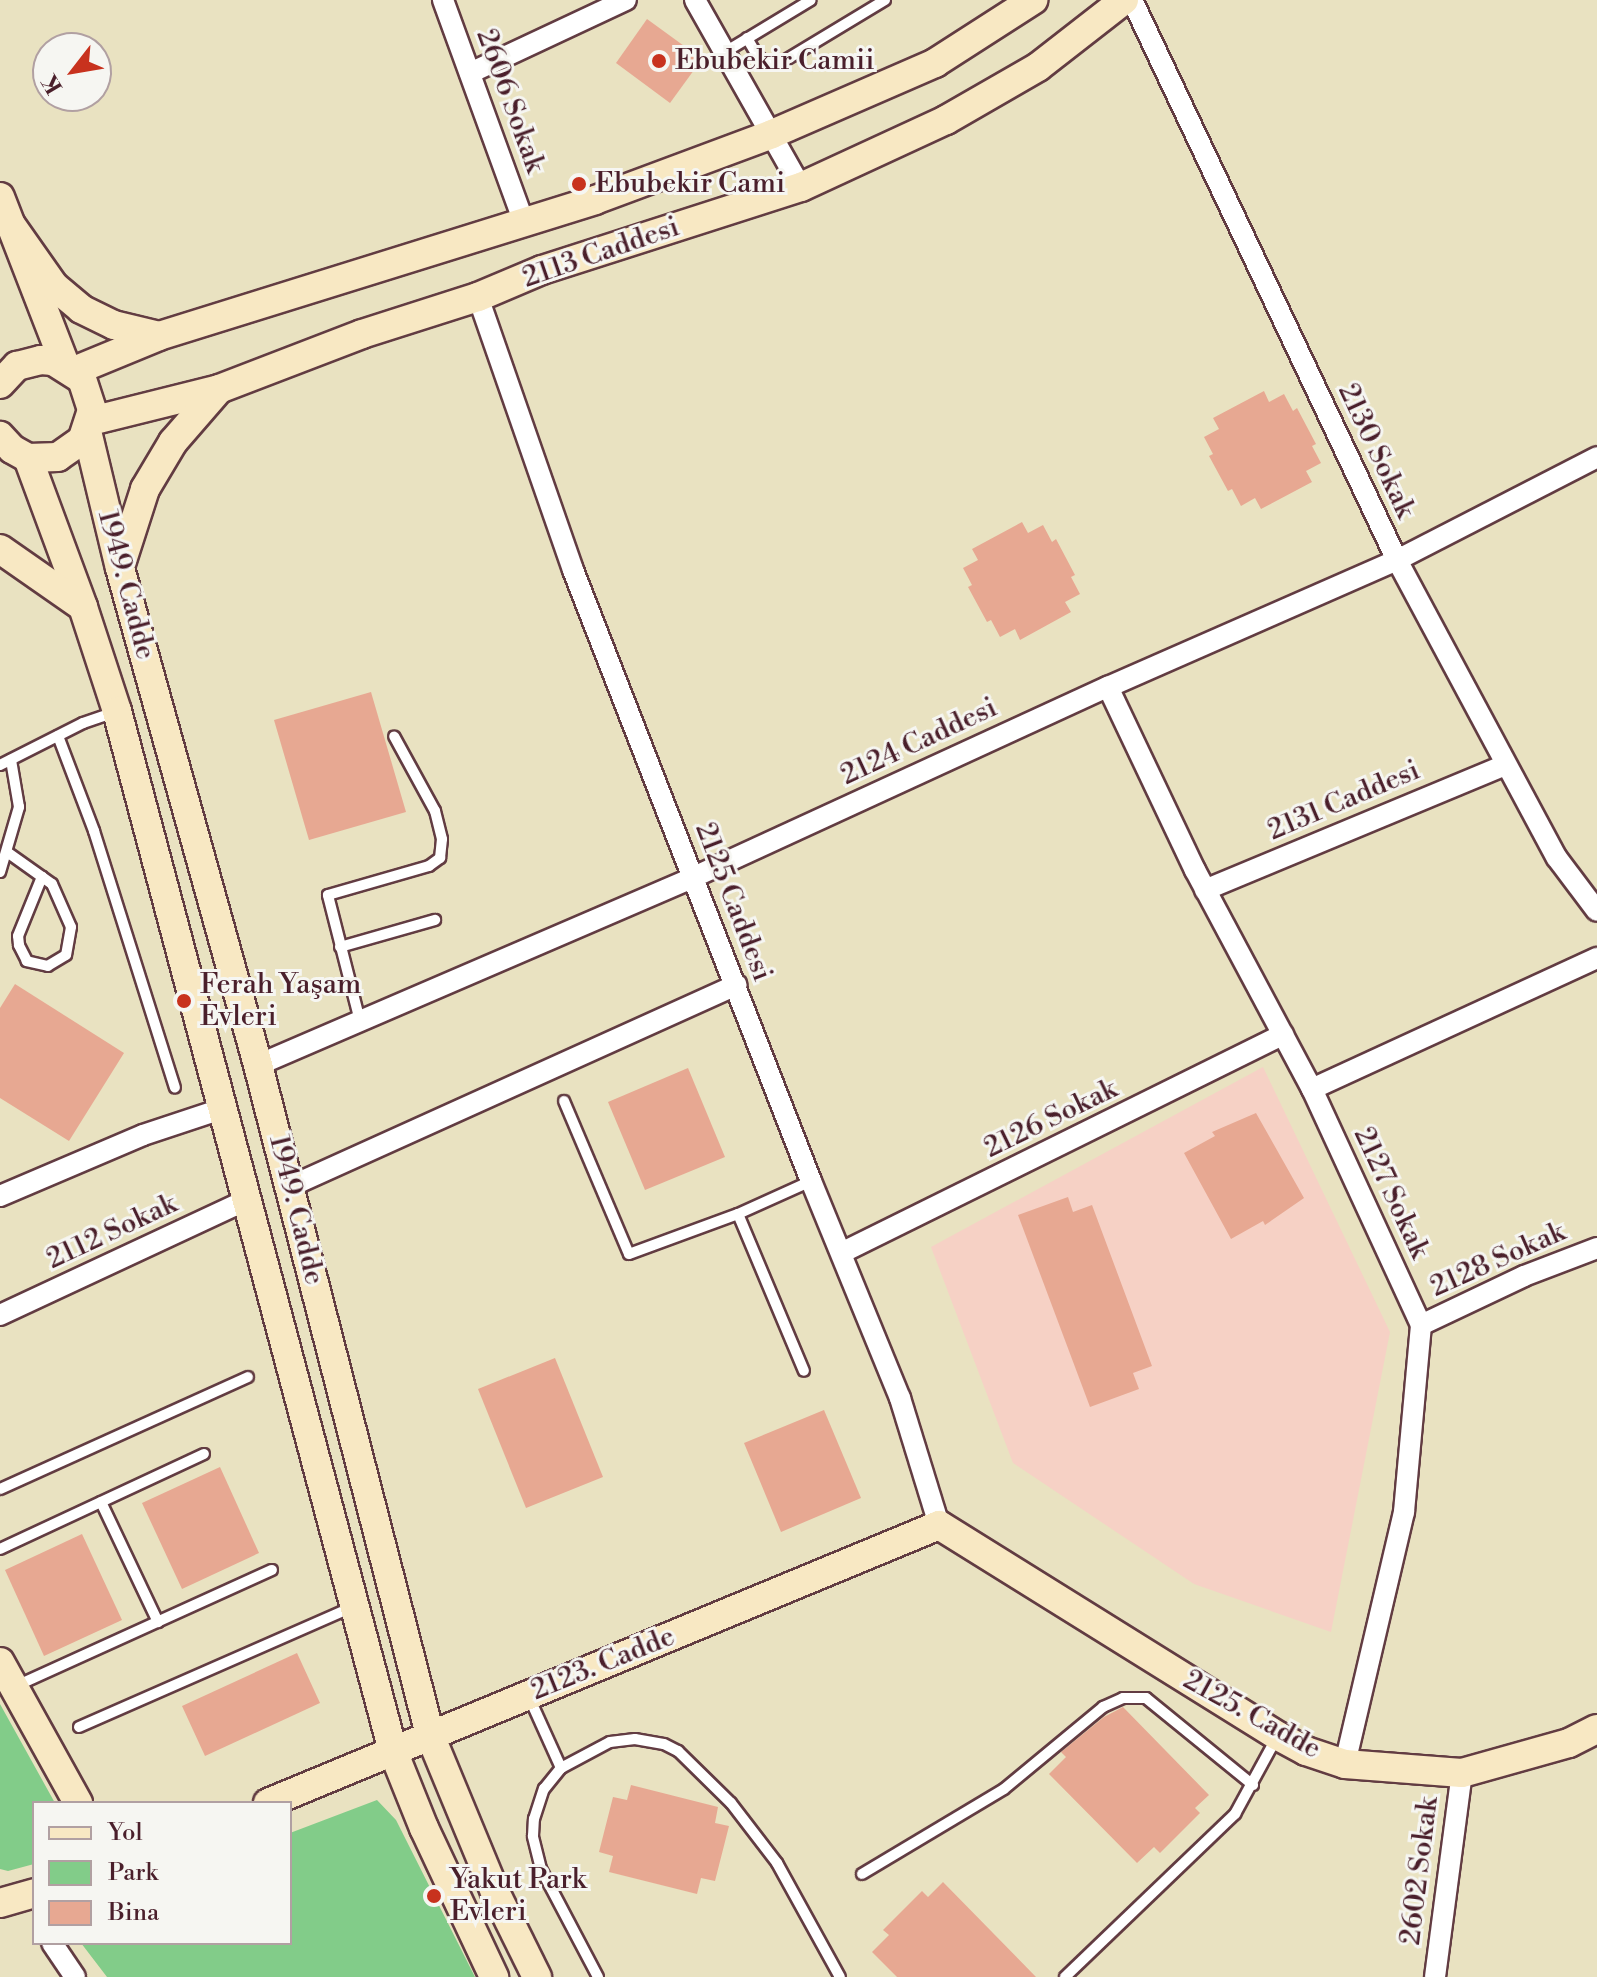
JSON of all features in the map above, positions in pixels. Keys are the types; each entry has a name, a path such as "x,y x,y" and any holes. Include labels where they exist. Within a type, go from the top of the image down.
{"street":[{"name":"2606 Sokak","path":"443,0 524,222"},
{"path":"470,73 626,0"},
{"path":"695,0 801,187"},
{"name":"2113 Caddesi","path":"69,368 159,336 595,200 772,134 935,63 1033,0"},
{"name":"2113 Caddesi","path":"89,426 219,389 362,334 478,297 542,270 801,187 946,120 1038,67 1124,0"},
{"name":"2130 Sokak","path":"1132,0 1397,560 1557,858 1597,911"},
{"path":"5,210 54,286 81,309 114,325 159,336"},
{"name":"1949. Cadde","path":"5,210 69,368 87,389 89,426 120,568 258,1065 430,1735 495,1892 537,1977"},
{"name":"2125 Caddesi","path":"478,297 573,570 811,1181 843,1252 900,1398 939,1525"},
{"path":"0,383 8,374 29,362 41,360 69,368"},
{"path":"120,568 145,489 173,442 219,389"},
{"path":"12,452 58,457 75,447 89,426"},
{"name":"1949. Cadde","path":"12,452 83,607 117,711 393,1751 424,1828 494,1977"},
{"name":"2124 Caddesi","path":"258,1065 694,877 1108,687 1397,560 1597,457"},
{"path":"0,549 83,607"},
{"name":"2127 Sokak","path":"1108,687 1205,890 1312,1089 1421,1325 1404,1512 1345,1764"},
{"name":"2131 Caddesi","path":"1205,890 1505,765"},
{"path":"1312,1089 1597,958"},
{"path":"289,1187 736,985"},
{"name":"2126 Sokak","path":"843,1252 1283,1035"},
{"path":"0,1196 143,1135 224,1108"},
{"name":"2112 Sokak","path":"0,1315 247,1200"},
{"name":"2128 Sokak","path":"1421,1325 1524,1276 1597,1248"},
{"name":"2123. Cadde","path":"273,1801 939,1525"},
{"name":"2125. Cadde","path":"939,1525 1278,1736 1306,1751 1345,1764 1462,1773 1569,1743 1597,1729"},
{"path":"0,1662 77,1801"},
{"name":"2602 Sokak","path":"1435,1977 1462,1773"},
{"path":"53,1945 75,1977"}],"lane":[{"path":"725,52 811,0"},
{"path":"747,38 757,55 767,64 784,61 885,0"},
{"path":"0,872 19,807 5,762 117,711"},
{"path":"58,736 94,831 175,1088"},
{"path":"360,1021 328,895 429,866 440,858 442,839 435,811 394,736"},
{"path":"7,852 52,884 71,927 66,955 48,966 27,961 18,936 42,877"},
{"path":"340,947 435,920"},
{"path":"564,1101 629,1254 738,1214 811,1181"},
{"path":"738,1214 804,1371"},
{"path":"0,1489 248,1377"},
{"path":"0,1549 204,1454"},
{"path":"101,1502 158,1622"},
{"path":"14,1687 272,1570"},
{"path":"79,1727 354,1606"},
{"path":"528,1695 561,1768"},
{"path":"862,1874 1004,1789 1103,1707 1123,1698 1146,1698 1253,1785"},
{"path":"1065,1977 1235,1814 1278,1736"},
{"path":"598,1977 536,1853 534,1827 539,1802 561,1768 610,1742 635,1739 664,1744 691,1761 758,1835 794,1891 840,1977"}],"shaded area":[{"path":"1263,1067 1390,1332 1331,1632 1194,1584 1013,1463 931,1247"}],"green space":[{"path":"0,1704 54,1801 32,1801 32,1865 8,1871 0,1869"},
{"path":"377,1800 396,1820 475,1977 107,1977 83,1945 292,1945 292,1832"}],"building":[{"name":"Ebubekir Camii","path":"647,19 702,59 670,103 616,63"},
{"path":"1264,391 1269,402 1284,394 1293,411 1297,408 1316,444 1312,446 1321,463 1306,471 1312,482 1261,509 1255,498 1241,506 1232,489 1228,491 1209,456 1213,454 1204,437 1219,429 1213,418"},
{"path":"1022,522 1028,533 1043,525 1052,542 1056,539 1075,575 1071,577 1080,594 1065,602 1071,612 1020,640 1015,629 1000,637 991,620 987,622 968,587 972,585 963,568 978,560 972,549"},
{"path":"371,692 406,812 309,840 274,720"},
{"path":"15,984 124,1053 69,1141 0,1098 0,1008"},
{"path":"688,1068 725,1157 645,1190 608,1102"},
{"path":"1256,1113 1304,1198 1265,1225 1263,1221 1231,1239 1184,1153 1215,1136 1212,1132"},
{"path":"1068,1197 1073,1212 1092,1205 1152,1366 1133,1373 1139,1389 1090,1407 1018,1215"},
{"path":"555,1358 603,1477 526,1508 478,1389"},
{"path":"824,1410 861,1498 781,1532 744,1443"},
{"path":"220,1467 259,1553 182,1589 142,1503"},
{"path":"82,1534 122,1620 44,1656 5,1570"},
{"path":"297,1653 320,1703 205,1756 182,1706"},
{"path":"1123,1707 1209,1795 1195,1808 1200,1813 1160,1853 1154,1847 1137,1863 1049,1774 1066,1757 1061,1752 1104,1717"},
{"path":"631,1785 718,1807 715,1823 729,1826 715,1881 701,1878 697,1894 609,1872 613,1856 599,1852 613,1797 627,1800"},
{"path":"943,1882 1036,1977 897,1977 872,1952 889,1935 883,1930 922,1891 928,1897"}],"place":[{"name":"Ebubekir Camii","path":"659,61"},
{"name":"Ebubekir Cami","path":"579,184"},
{"name":"Ferah Yaşam Evleri","path":"184,1001"},
{"name":"Yakut Park Evleri","path":"434,1896"}]}
